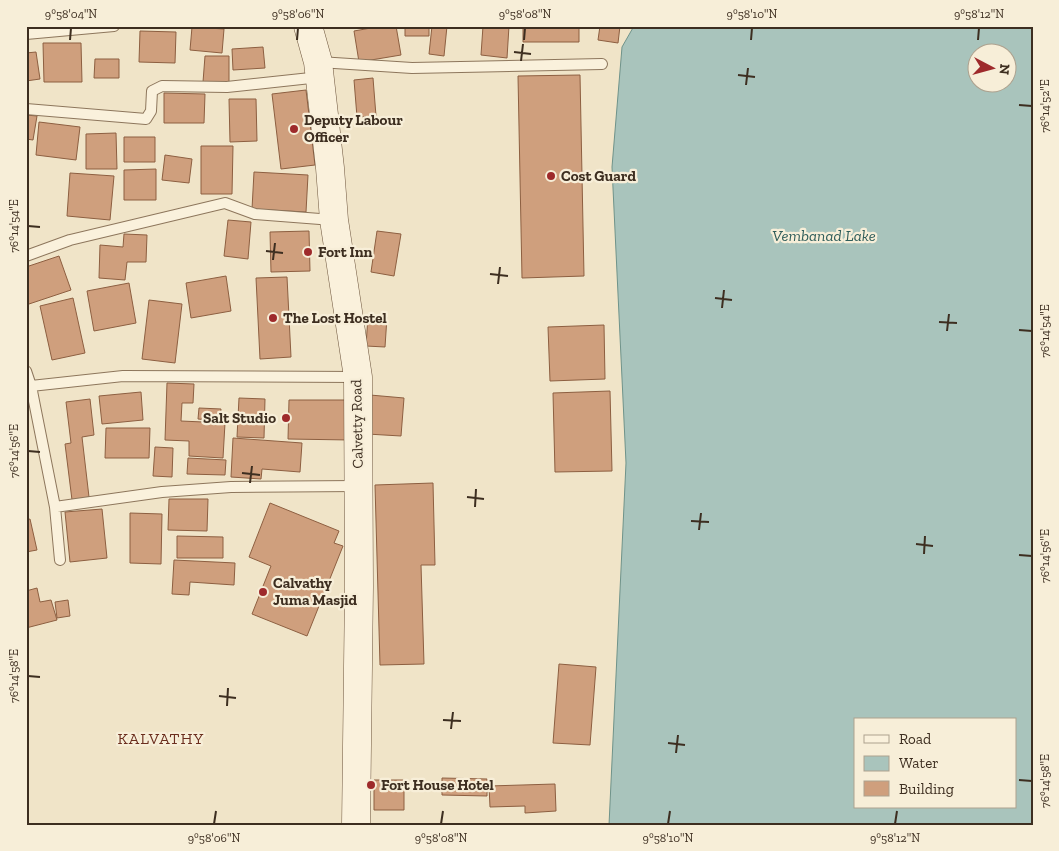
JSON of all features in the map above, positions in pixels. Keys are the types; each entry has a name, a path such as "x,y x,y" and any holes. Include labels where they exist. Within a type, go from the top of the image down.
{"street":[{"name":"Calvetty Road","path":"308,26 319,69 334,220 358,377 359,586 356,825"}],"lane":[{"path":"26,34 114,26"},
{"path":"26,109 146,119 151,111 152,91 162,86 226,87 319,69 602,64"},
{"path":"26,256 70,240 224,203 255,214 334,220"},
{"path":"26,371 31,386 55,507 60,560"},
{"path":"31,386 124,376 358,377"},
{"path":"55,507 172,491 232,487 358,486"}],"water":[{"name":"Vembanad Lake","path":"634,26 1033,26 1033,825 609,825 626,463 612,167 622,47"}],"building":[{"path":"382,26 396,26 401,55 359,62 354,31"},
{"path":"405,26 429,26 429,36 405,36"},
{"path":"432,26 447,26 444,56 429,54"},
{"path":"483,26 509,26 507,58 481,55"},
{"path":"523,26 579,26 579,42 523,42"},
{"path":"600,26 620,26 618,43 598,40"},
{"path":"192,27 224,29 222,53 190,50"},
{"path":"140,31 176,32 175,63 139,62"},
{"path":"43,43 81,43 82,82 44,82"},
{"path":"263,47 265,68 233,70 232,49"},
{"path":"36,52 40,79 26,81 26,53"},
{"path":"205,56 229,56 229,83 203,82"},
{"path":"95,59 119,59 119,78 94,78"},
{"name":"Cost Guard","path":"580,75 584,276 522,278 518,76"},
{"path":"373,78 376,116 357,117 354,80"},
{"name":"Deputy Labour Officer","path":"306,90 315,165 281,169 272,94"},
{"path":"164,93 205,94 204,123 164,123"},
{"path":"229,99 256,99 257,141 230,142"},
{"path":"26,115 37,116 33,140 26,139"},
{"path":"39,122 80,127 76,160 36,155"},
{"path":"116,133 117,169 86,169 86,134"},
{"path":"124,137 155,137 155,162 124,162"},
{"path":"201,146 233,146 232,194 201,194"},
{"path":"165,155 192,159 189,183 162,180"},
{"path":"156,169 156,200 124,200 124,170"},
{"path":"254,172 308,175 306,212 252,209"},
{"path":"70,173 114,176 110,220 67,216"},
{"path":"228,220 251,222 248,259 224,256"},
{"path":"309,231 310,271 271,272 270,232"},
{"path":"377,231 401,234 394,276 371,272"},
{"path":"124,234 147,235 146,262 127,262 125,280 99,278 100,245 123,247"},
{"path":"59,256 71,290 26,305 26,267"},
{"path":"226,276 231,311 191,318 186,283"},
{"name":"The Lost Hostel","path":"287,277 291,357 260,359 256,278"},
{"path":"129,283 136,323 94,331 87,291"},
{"path":"73,298 85,353 52,360 40,306"},
{"path":"149,300 182,304 175,363 142,359"},
{"path":"368,316 387,317 385,347 366,346"},
{"path":"604,325 605,379 550,381 548,327"},
{"path":"167,383 194,384 193,403 182,403 181,421 225,423 223,458 189,456 189,441 165,440"},
{"path":"610,391 612,471 555,472 553,393"},
{"path":"141,392 143,420 102,424 99,396"},
{"path":"370,395 404,398 401,436 367,434"},
{"path":"239,398 265,399 264,438 237,437"},
{"path":"90,399 94,435 82,437 89,497 72,500 65,444 71,443 66,402"},
{"path":"289,400 350,400 350,440 288,439"},
{"path":"199,408 221,409 220,421 198,419"},
{"path":"106,428 150,428 149,458 105,458"},
{"path":"233,438 302,443 300,472 262,469 261,479 231,477"},
{"path":"155,447 173,448 172,477 153,476"},
{"path":"188,458 226,460 225,475 187,474"},
{"path":"433,483 435,565 421,565 424,664 380,665 375,485"},
{"path":"169,499 208,499 207,531 168,530"},
{"path":"270,503 339,531 334,543 343,546 307,636 252,614 271,566 249,557"},
{"path":"102,509 107,558 70,562 65,512"},
{"path":"130,513 162,514 161,564 130,563"},
{"path":"30,519 37,550 26,552 26,520"},
{"path":"177,536 223,537 223,558 177,558"},
{"path":"174,560 235,563 234,585 190,582 189,595 172,594"},
{"path":"37,588 40,602 51,600 57,620 26,628 26,591"},
{"path":"68,600 70,616 57,618 55,602"},
{"path":"559,664 596,667 590,745 553,743"},
{"path":"442,778 487,779 487,796 442,795"},
{"path":"374,780 404,780 404,810 374,810"},
{"path":"555,784 556,811 525,813 525,806 490,807 489,786"}],"place":[{"name":"Deputy Labour Officer","path":"294,129"},
{"name":"Cost Guard","path":"551,176"},
{"name":"Fort Inn","path":"308,252"},
{"name":"The Lost Hostel","path":"273,318"},
{"name":"Salt Studio","path":"286,418"},
{"name":"Calvathy Juma Masjid","path":"263,592"},
{"name":"Fort House Hotel","path":"371,785"}],"district":[{"name":"KALVATHY","path":"161,738"}]}
